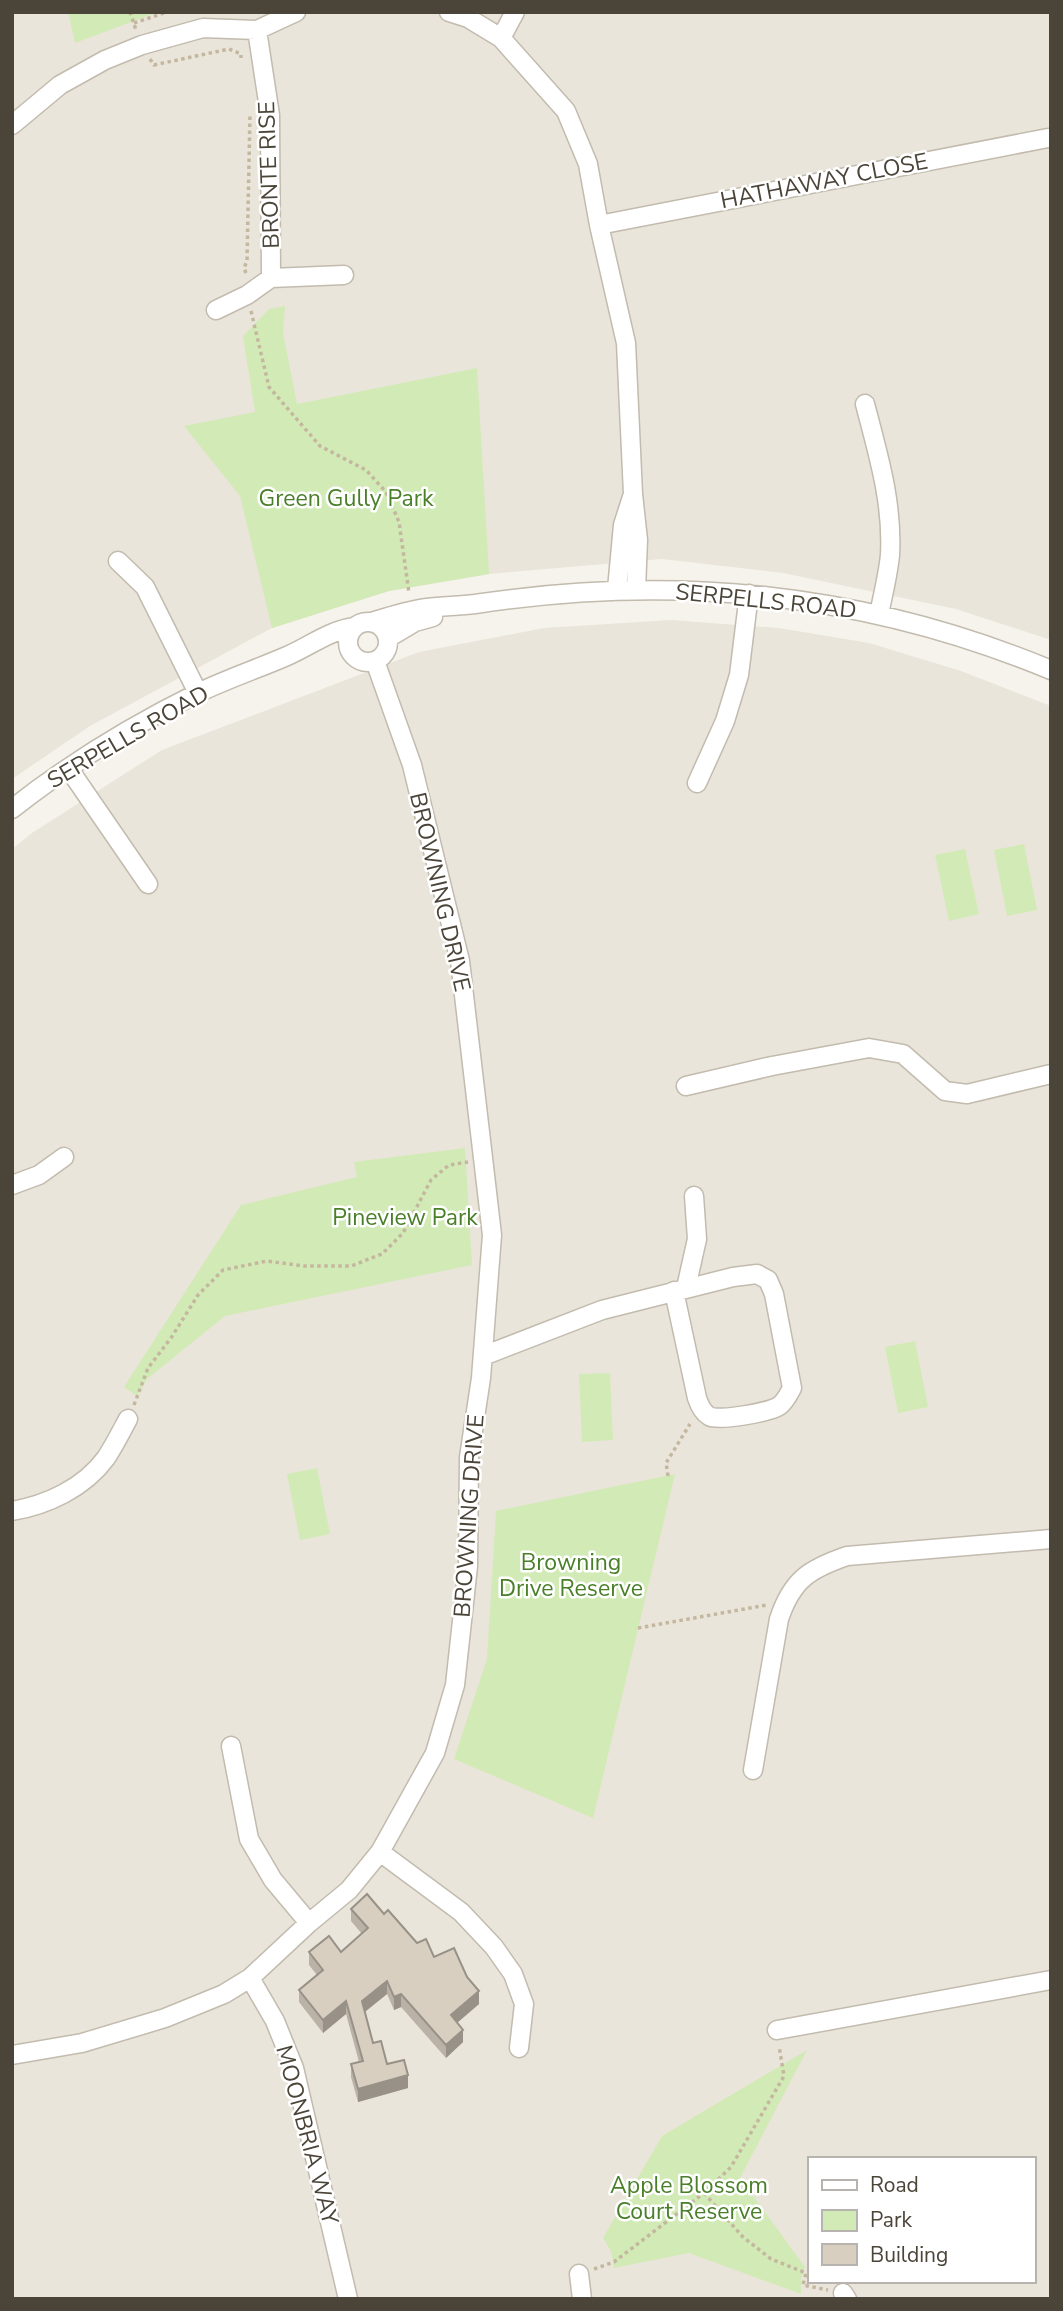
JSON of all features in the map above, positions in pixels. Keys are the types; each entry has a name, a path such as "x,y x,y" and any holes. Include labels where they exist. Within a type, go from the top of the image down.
{"street":[{"path":"12,125 60,85 105,60 142,45 203,28 257,30 296,12"},
{"path":"449,12 468,18 501,38 566,111 588,164 626,343 633,494 638,540 636,589"},
{"path":"501,38 515,12"},
{"name":"BRONTE RISE","path":"257,30 270,115 271,278"},
{"name":"HATHAWAY CLOSE","path":"599,225 1048,138"},
{"name":"BRONTE RISE","path":"216,310 247,295 271,278 344,275"},
{"path":"865,404 882,470 890,519 889,565 879,614"},
{"path":"617,589 623,525 633,494"},
{"path":"118,561 145,587 198,693"},
{"name":"SERPELLS ROAD","path":"12,809 124,733 198,693 286,656 340,629 426,608 564,592 617,589 749,594 824,603 879,614 986,645 1051,670"},
{"path":"697,783 733,697 742,656 749,594"},
{"name":"SERPELLS ROAD","path":"387,638 415,622 473,604"},
{"path":"363,624 379,626 387,638 385,651 374,661 360,660 349,649 350,632 363,624"},
{"name":"SERPELLS ROAD","path":"286,656 331,648 349,649"},
{"name":"BROWNING DRIVE","path":"12,2055 82,2043 165,2018 224,1994 250,1978 349,1890 380,1852 435,1753 455,1685 468,1566 469,1457 483,1356 492,1235 460,961 412,765 374,661"},
{"path":"69,769 148,884"},
{"path":"686,1086 869,1048 903,1054 946,1091 967,1094 1051,1074"},
{"path":"12,1185 39,1175 64,1157"},
{"path":"483,1356 602,1310 680,1290 757,1274 768,1280 774,1294 792,1388 785,1401 777,1408 719,1419 709,1416 700,1407 680,1290 697,1239 694,1196"},
{"path":"12,1511 36,1507 72,1489 104,1460 128,1419"},
{"path":"753,1770 779,1619 794,1586 807,1573 848,1556 1051,1539"},
{"path":"231,1746 249,1839 273,1880 309,1923"},
{"path":"380,1852 461,1912 494,1947 513,1974 524,2004 519,2048"},
{"name":"MOONBRIA WAY","path":"250,1978 275,2021 294,2068 348,2299"},
{"path":"777,2030 1051,1980"},
{"path":"579,2274 582,2299"}],"path":[{"path":"134,23 167,12"},
{"path":"142,45 154,65 229,49 241,54 243,66"},
{"path":"248,103 247,261 244,268 249,278 247,295 269,387 320,446 366,470 386,492 399,523 412,611"},
{"path":"128,1419 148,1368 171,1338 198,1294 223,1270 267,1261 304,1266 351,1266 382,1254 403,1233 431,1180 449,1165 484,1159"},
{"path":"668,1476 666,1463 700,1407"},
{"path":"638,1628 785,1602"},
{"path":"579,2274 614,2262 704,2193 731,2167 784,2076 777,2030"},
{"path":"704,2193 743,2237 771,2259 806,2273 803,2285 845,2296"}],"shaded area":[{"path":"12,12 1051,12 1051,640 956,609 783,573 662,559 489,574 389,591 272,628 90,726 12,779"},
{"path":"671,620 779,628 869,643 961,671 1051,706 1051,2299 12,2299 12,849 32,833 162,750 419,652 544,628"}],"green space":[{"path":"68,12 158,12 75,43"},
{"name":"Green Gully Park","path":"285,306 283,333 297,404 477,368 489,574 389,591 272,628 240,496 184,426 255,412 243,336 269,309"},
{"path":"1024,844 1037,910 1007,916 994,850"},
{"path":"965,849 979,914 949,921 935,855"},
{"name":"Pineview Park","path":"465,1148 472,1265 225,1316 147,1379 137,1396 124,1387 241,1205 357,1177 354,1162"},
{"path":"915,1341 928,1407 898,1413 885,1347"},
{"path":"610,1373 613,1440 582,1442 579,1374"},
{"path":"317,1468 330,1534 300,1540 287,1474"},
{"name":"Browning Drive Reserve","path":"675,1474 593,1818 454,1759 487,1659 496,1511"},
{"name":"Apple Blossom Court Reserve","path":"807,2050 740,2178 805,2267 801,2279 801,2294 689,2253 614,2268 611,2251 603,2238 662,2136"}],"building":[{"path":"367,1894 384,1914 388,1910 417,1943 426,1939 434,1957 454,1948 467,1977 479,1991 451,2015 463,2030 446,2045 401,1994 394,1997 387,1981 362,2001 373,2043 381,2041 387,2064 404,2060 408,2075 358,2089 351,2064 363,2061 346,2001 323,2020 299,1990 323,1970 309,1952 329,1936 341,1952 368,1928 351,1909"}]}
